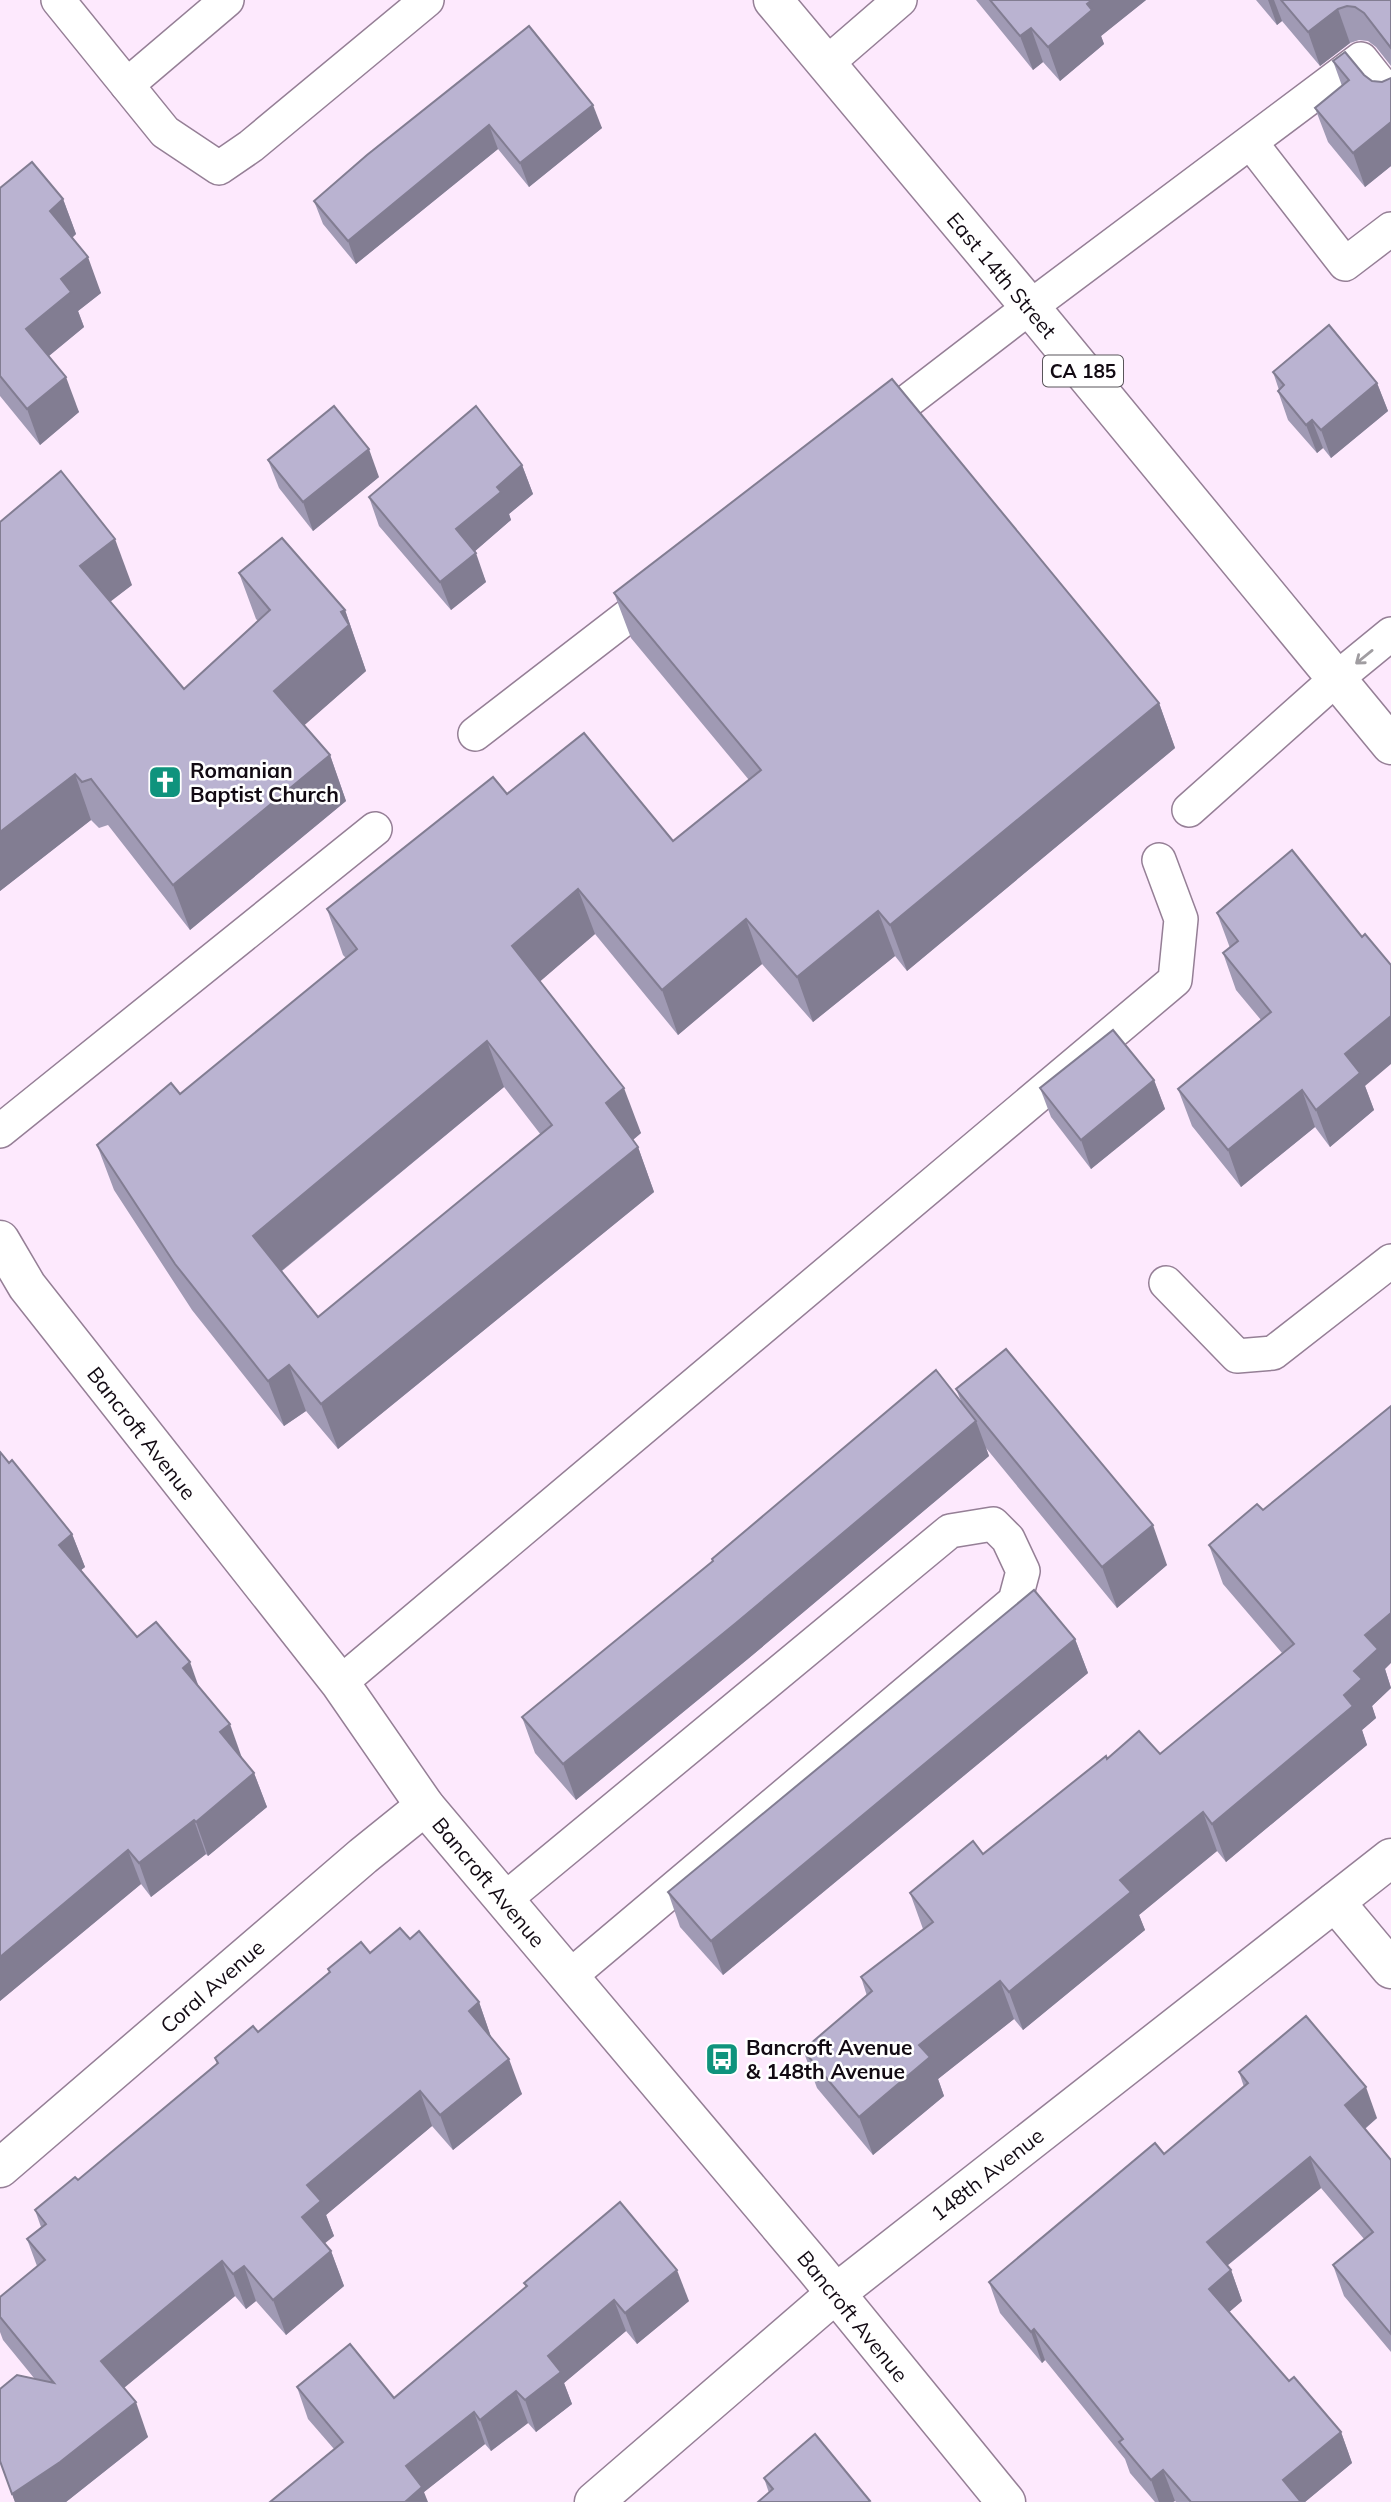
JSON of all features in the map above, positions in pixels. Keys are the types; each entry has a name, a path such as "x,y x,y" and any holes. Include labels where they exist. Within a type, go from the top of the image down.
{"main road":[{"name":"East 14th Street","path":"773,0 1030,306 1391,745"},
{"name":"Bancroft Avenue","path":"0,1240 27,1286 340,1683 425,1806 1006,2502"},
{"name":"Coral Avenue","path":"0,2168 363,1856 425,1806"},
{"name":"148th Avenue","path":"594,2502 835,2294 1391,1858"},
{"path":"1335,1902 1391,1969"}],"lane":[{"path":"58,0 165,132 219,167 251,146 427,0"},
{"path":"127,85 227,0"},
{"path":"826,64 900,0"},
{"path":"845,449 1030,306 1361,59 1391,97"},
{"path":"1251,143 1345,264 1391,229"},
{"path":"475,734 682,575"},
{"path":"1189,810 1336,679 1391,635"},
{"path":"0,1131 375,829"},
{"path":"340,1683 1175,980 1181,919 1159,860"},
{"path":"1166,1283 1237,1356 1273,1353 1391,1261"},
{"path":"504,1900 950,1531 993,1524 1008,1539 1023,1572 1016,1601 569,1977"}],"building":[{"path":"990,0 1092,0 1087,4 1092,10 1048,47 1031,28 1020,36"},
{"path":"1281,0 1391,0 1391,48 1364,13 1355,7 1338,9 1308,32"},
{"path":"529,26 593,105 520,163 489,125 348,241 314,201 367,155"},
{"path":"1345,52 1372,81 1382,82 1391,78 1391,122 1353,153 1315,108 1349,80 1333,61"},
{"path":"32,162 63,199 50,211 88,257 61,279 71,292 26,329 66,377 27,409 0,376 0,188"},
{"path":"1329,325 1377,383 1321,430 1312,420 1306,425 1278,391 1284,385 1273,372"},
{"path":"892,379 1159,703 890,925 878,911 797,977 746,919 662,990 578,889 512,946 624,1088 606,1103 638,1147 321,1404 289,1365 268,1381 175,1264 97,1145 171,1083 180,1094 357,949 327,909 493,777 507,794 584,733 673,841 761,770 614,593","holes":["487,1041 552,1125 318,1317 253,1236"]},
{"path":"334,406 369,449 303,502 268,460"},
{"path":"476,406 522,465 497,487 501,492 456,529 476,553 440,582 369,497"},
{"path":"61,471 115,539 80,566 184,689 270,610 239,573 282,538 345,610 341,612 349,625 274,691 330,755 173,885 91,779 82,782 75,774 0,832 0,522"},
{"path":"1292,850 1362,937 1365,934 1391,965 1391,1016 1345,1054 1360,1073 1316,1110 1302,1090 1228,1150 1178,1089 1271,1012 1223,953 1238,941 1217,913"},
{"path":"1113,1030 1154,1080 1081,1140 1040,1088"},
{"path":"1006,1349 1153,1525 1102,1567 956,1389"},
{"path":"936,1370 976,1421 563,1764 522,1717 713,1561 712,1559"},
{"path":"1391,1406 1391,1613 1365,1635 1378,1649 1354,1671 1362,1679 1344,1695 1353,1706 1212,1824 1203,1812 1120,1880 1131,1892 1009,1992 1000,1981 919,2045 930,2057 859,2117 803,2050 872,1991 861,1977 933,1922 910,1893 973,1841 983,1854 1106,1756 1107,1759 1139,1731 1160,1754 1294,1644 1209,1545 1257,1504 1263,1510"},
{"path":"0,1452 9,1463 12,1460 72,1534 59,1545 137,1637 156,1622 190,1662 183,1668 230,1724 220,1732 254,1773 196,1822 194,1820 139,1863 128,1850 0,1957"},
{"path":"1034,1590 1075,1639 711,1941 668,1892"},
{"path":"400,1928 410,1939 419,1931 479,2002 469,2011 509,2059 440,2115 420,2091 307,2185 321,2201 302,2217 331,2251 273,2300 244,2266 233,2274 222,2261 101,2361 136,2402 60,2462 12,2494 0,2461 0,2389 17,2375 54,2383 0,2317 0,2297 45,2260 27,2239 46,2224 35,2210 75,2177 78,2180 218,2063 215,2058 253,2026 258,2032 330,1972 328,1969 361,1942 370,1953"},
{"path":"1306,2016 1366,2087 1345,2105 1391,2160 1391,2334 1333,2265 1373,2232 1310,2157 1207,2242 1231,2270 1209,2289 1289,2381 1294,2377 1341,2432 1283,2480 1301,2502 1191,2502 1163,2470 1151,2480 1119,2442 1123,2439 1034,2329 1031,2332 989,2282 1155,2143 1164,2154 1248,2083 1239,2072"},
{"path":"620,2202 677,2270 625,2313 614,2300 548,2356 561,2372 525,2400 516,2391 480,2420 474,2412 406,2466 422,2487 405,2502 270,2502 343,2442 297,2387 350,2344 394,2398 527,2286 524,2283"},
{"path":"815,2434 870,2501 758,2502 773,2489 764,2478"}],"place":[{"name":"Romanian Baptist Church","path":"165,782"},
{"name":"Bancroft Avenue & 148th Avenue","path":"722,2059"}]}
